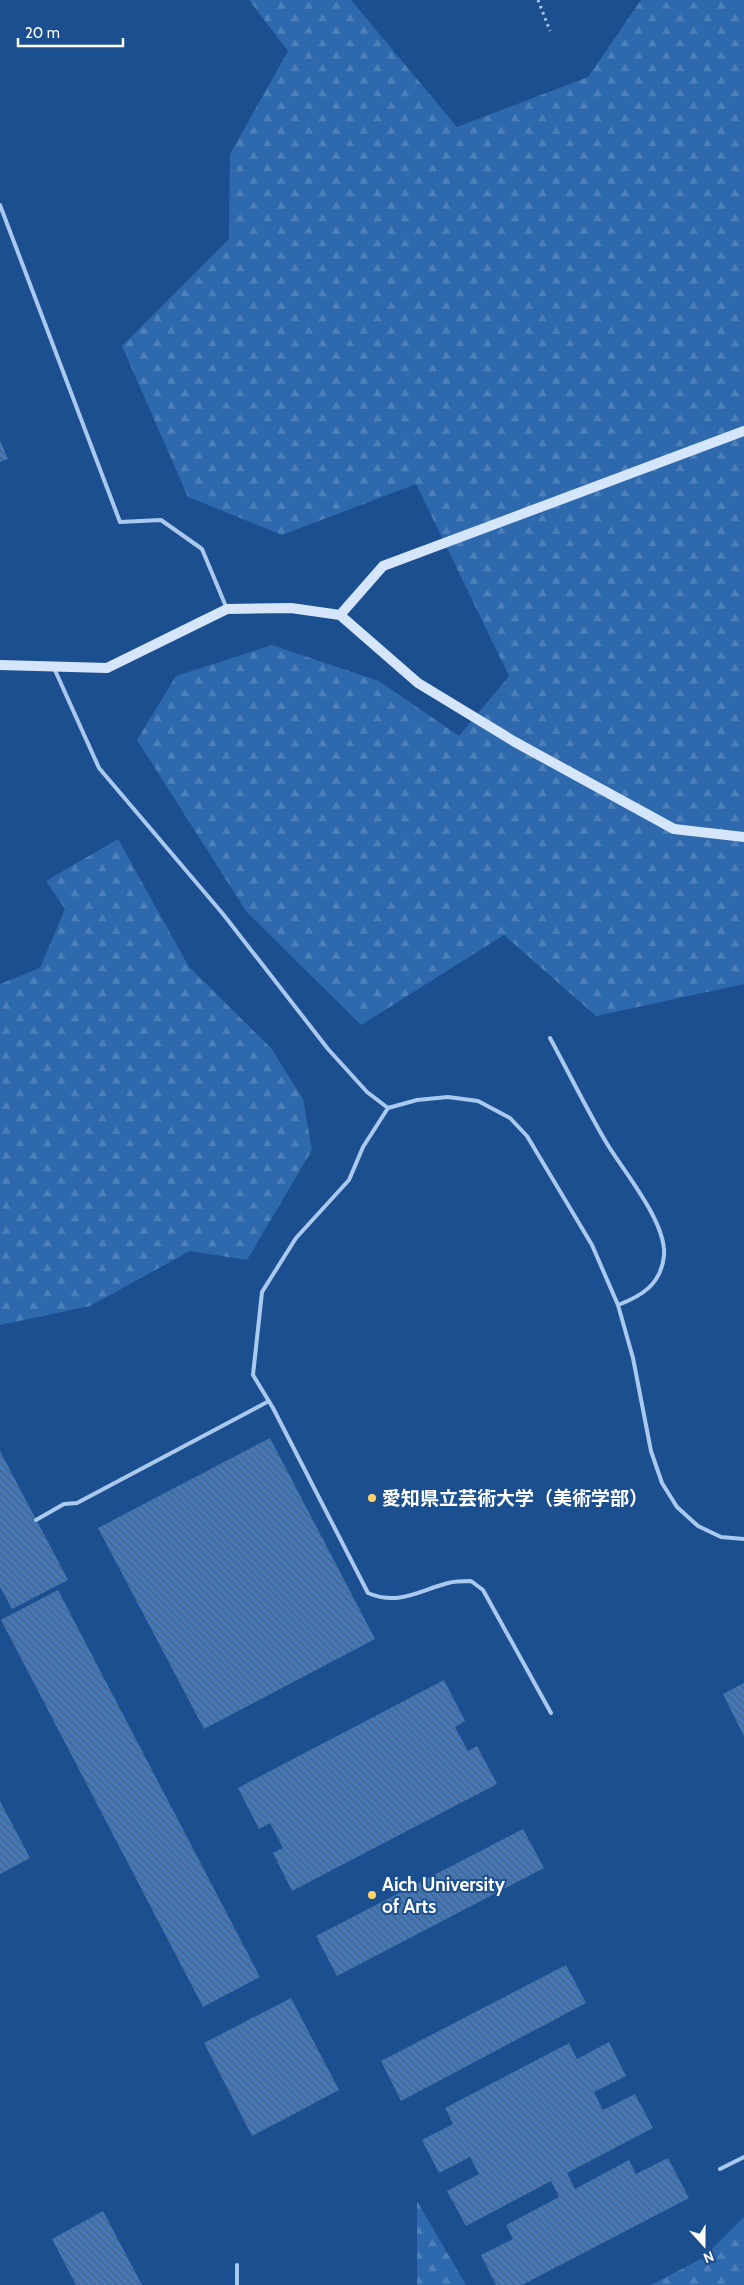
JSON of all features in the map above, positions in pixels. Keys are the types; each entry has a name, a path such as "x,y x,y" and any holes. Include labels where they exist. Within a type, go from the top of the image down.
{"street":[{"path":"340,615 383,566 744,430"},
{"path":"0,665 107,668 227,609 291,608 340,615 418,682 540,756 674,830 744,837"}],"lane":[{"path":"0,205 120,522 161,520 202,549 227,609"},
{"path":"53,667 99,768 223,914 328,1049 366,1092 388,1108"},
{"path":"550,1038 606,1142 652,1212 662,1239 664,1255 660,1272 650,1289 637,1298 618,1305"},
{"path":"551,1713 483,1590 471,1581 450,1582 400,1599 382,1599 368,1593 269,1401 253,1374 262,1292 296,1238 349,1180 363,1147 388,1108 417,1100 448,1096 478,1101 510,1118 527,1136 592,1245 618,1305 633,1358 651,1451 662,1483 677,1506 698,1526 721,1538 744,1539"},
{"path":"36,1520 64,1504 77,1503 269,1401"},
{"path":"720,2169 744,2157"},
{"path":"237,2265 237,2285"}],"path":[{"path":"538,0 550,31"}],"green space":[{"path":"249,0 351,0 457,127 588,77 641,0 744,0 744,984 596,1016 504,935 361,1025 246,911 137,740 176,676 272,645 379,681 459,736 509,676 416,484 282,535 188,497 122,346 229,239 230,154 288,51"},
{"path":"118,839 189,967 271,1048 303,1099 312,1150 247,1260 190,1251 90,1306 0,1325 0,984 40,968 65,909 46,881"},
{"path":"417,2201 466,2285 417,2285"},
{"path":"744,2217 744,2285 651,2285 703,2258"}],"building":[{"path":"0,440 8,459 0,462"},
{"path":"270,1438 375,1639 204,1729 98,1528"},
{"path":"0,1451 68,1580 12,1609 0,1587"},
{"path":"58,1590 260,1977 203,2007 1,1620"},
{"path":"444,1680 465,1721 455,1727 468,1751 477,1746 497,1784 292,1891 273,1853 283,1848 270,1823 259,1829 238,1788"},
{"path":"744,1683 744,1736 723,1694"},
{"path":"0,1801 30,1858 0,1874"},
{"path":"523,1829 544,1868 337,1976 316,1936"},
{"path":"566,1965 586,2003 401,2101 381,2061"},
{"path":"291,1998 339,2090 252,2136 204,2043"},
{"path":"609,2042 626,2076 594,2092 603,2110 635,2094 653,2128 567,2173 575,2189 629,2160 636,2174 668,2158 689,2198 522,2285 496,2285 481,2255 513,2239 506,2225 559,2197 551,2181 466,2226 447,2191 479,2174 470,2157 439,2173 422,2140 453,2124 445,2108 569,2043 577,2059"},
{"path":"103,2211 142,2285 76,2285 52,2239"}],"place":[{"name":"愛知県立芸術大学（美術学部）","path":"372,1498"},
{"name":"Aich University of Arts","path":"372,1895"}]}
